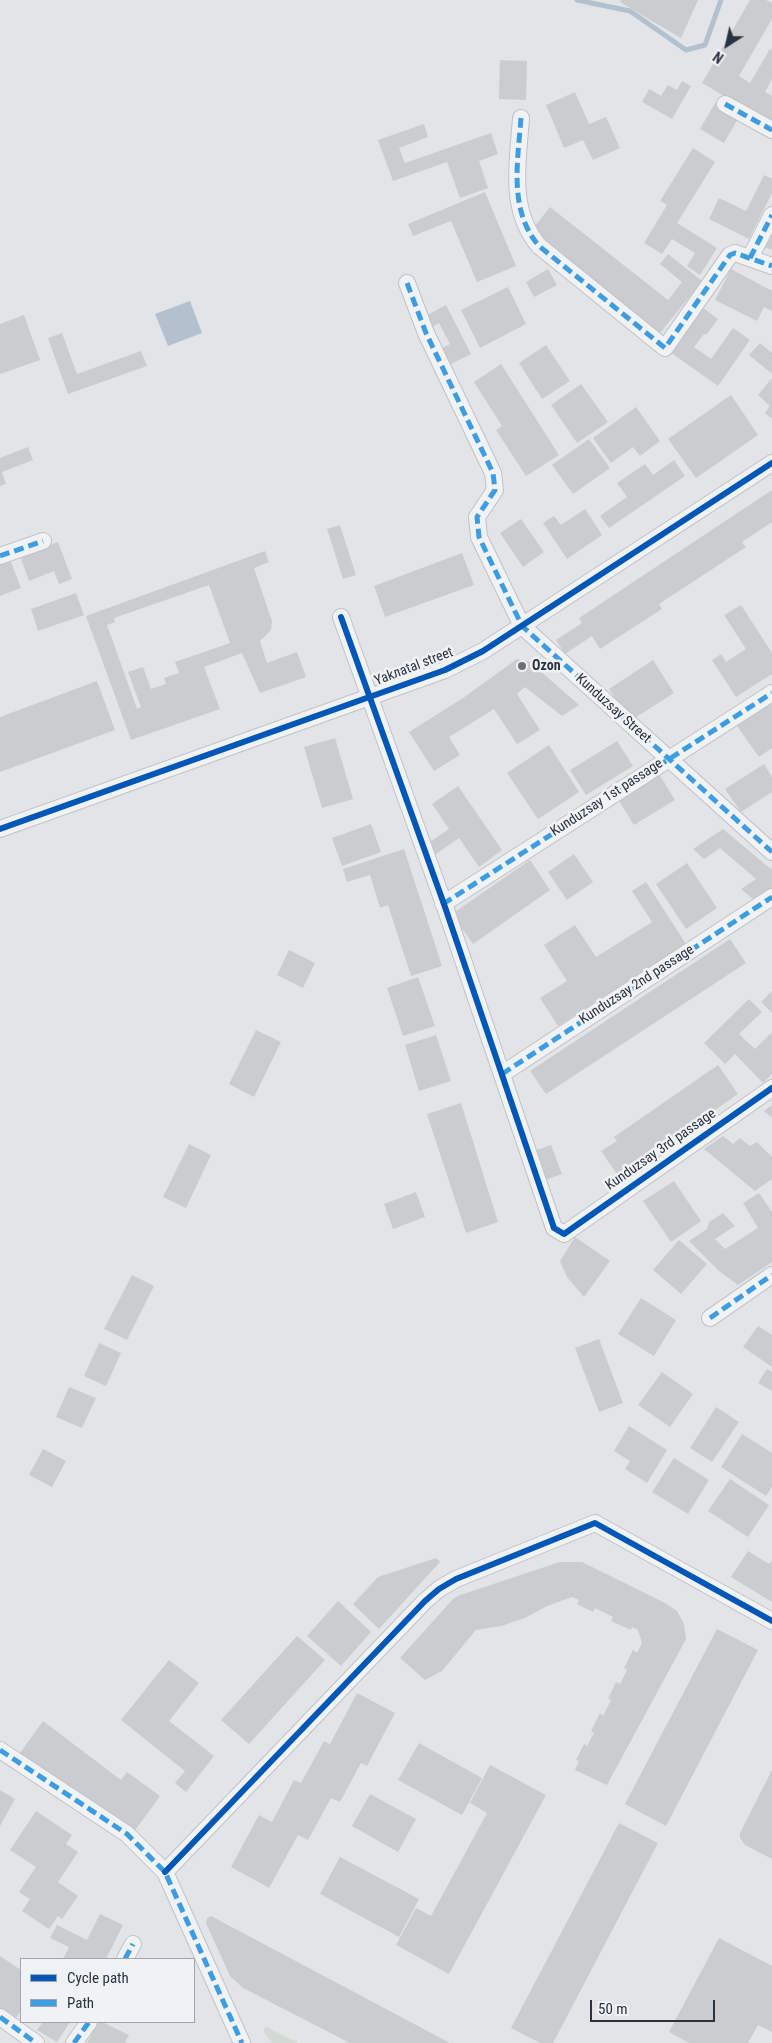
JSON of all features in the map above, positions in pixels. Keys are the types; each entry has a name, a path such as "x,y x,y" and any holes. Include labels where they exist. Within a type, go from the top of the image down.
{"street":[{"path":"725,104 772,130"},
{"path":"521,118 518,194 521,211 529,233 539,246 664,348 730,255 735,253 772,266"},
{"path":"750,258 772,215"},
{"path":"407,283 426,333 493,473 495,490 477,517 479,537 522,626"},
{"name":"Yakлatal street","path":"0,829 445,670 484,651 772,463"},
{"path":"0,556 43,541"},
{"path":"341,617 444,904 502,1074"},
{"name":"Kunduzsay Street","path":"522,626 772,852"},
{"name":"Kunduzsay 1st passage","path":"444,904 668,758 772,693"},
{"name":"Kunduzsay 2nd passage","path":"502,1074 772,897"},
{"name":"Kunduzsay 3rd passage","path":"502,1074 554,1228 564,1234 772,1088"},
{"path":"710,1318 772,1275"},
{"path":"165,1872 425,1601 439,1589 456,1579 595,1523 772,1621"},
{"path":"0,1750 127,1834 165,1872 242,2043"},
{"path":"126,1958 133,1944"},
{"path":"0,2017 36,2043"},
{"path":"74,2043 87,2023"}],"shaded area":[{"path":"267,2027 298,2043 272,2043 264,2032 264,2029"}],"water":[{"path":"190,301 202,333 168,346 155,314"}],"building":[{"path":"621,0 698,0 681,38 620,2"},
{"path":"750,0 766,0 772,3 772,19 739,76 750,83 770,49 772,50 772,79 765,92 772,96 772,124 702,83"},
{"path":"500,60 527,61 526,100 499,99"},
{"path":"682,81 691,86 672,119 642,102 649,89 661,96 668,85 677,90"},
{"path":"575,92 589,124 606,117 620,148 593,160 583,140 564,148 546,105"},
{"path":"715,103 739,117 724,143 700,129"},
{"path":"424,124 428,137 399,148 405,163 491,133 498,154 479,161 488,188 460,198 447,162 393,181 378,140"},
{"path":"693,148 715,162 677,223 717,248 700,275 687,266 695,253 672,239 662,254 644,243 667,205 660,201"},
{"path":"764,175 772,179 772,193 749,239 709,219 719,198 746,211"},
{"path":"485,192 516,266 477,282 451,221 413,236 408,224"},
{"path":"550,207 668,300 682,282 660,264 668,254 702,281 660,333 531,231"},
{"path":"772,224 772,250 762,246"},
{"path":"548,269 557,285 534,297 526,282"},
{"path":"731,269 772,291 772,311 764,307 757,321 715,300"},
{"path":"508,287 526,324 480,348 461,310"},
{"path":"446,305 471,354 447,366 439,350 450,344 439,323 428,329 422,318"},
{"path":"702,307 718,319 694,347 711,359 733,328 750,340 718,386 670,352"},
{"path":"24,315 40,360 0,374 0,324"},
{"path":"62,333 77,374 141,351 147,366 68,394 48,338"},
{"path":"760,343 772,353 772,374 749,355"},
{"path":"546,345 570,381 542,399 519,363"},
{"path":"501,364 559,455 526,476 496,430 502,426 474,382"},
{"path":"772,378 772,419 765,413 770,406 758,395"},
{"path":"581,384 608,422 577,443 551,405"},
{"path":"731,395 758,435 696,478 668,439"},
{"path":"636,407 660,441 640,456 633,447 611,463 593,438"},
{"path":"589,439 610,468 573,494 552,465"},
{"path":"28,447 33,460 2,472 6,484 0,486 0,458"},
{"path":"674,460 685,476 609,528 600,516 627,497 617,483 645,464 653,475"},
{"path":"772,490 772,522 742,542 746,547 659,604 662,609 600,649 592,636 565,654 556,640 582,623 579,618"},
{"path":"585,509 602,535 567,559 543,523 554,516 561,525"},
{"path":"521,519 544,552 523,567 500,533"},
{"path":"340,525 356,575 343,579 327,529"},
{"path":"58,542 72,579 59,584 54,571 29,581 20,556"},
{"path":"265,551 269,562 254,568 272,621 271,630 260,641 267,663 297,652 306,677 260,693 242,653 204,667 220,709 131,740 86,616","holes":["209,585 230,643 175,662 179,673 164,678 166,684 151,689 143,667 128,672 141,707 137,709 107,625 115,622 114,618"]},
{"path":"462,553 474,585 385,617 374,586"},
{"path":"9,557 21,588 0,596 0,561"},
{"path":"76,593 84,615 38,631 31,609"},
{"path":"741,605 772,653 772,674 736,697 712,660 721,654 726,662 746,649 724,615"},
{"path":"517,659 530,662 579,705 562,716 525,687 517,694 540,730 517,744 494,709 449,737 460,755 434,771 409,732 463,698"},
{"path":"653,660 674,693 630,721 609,689"},
{"path":"97,681 115,730 0,772 0,717"},
{"path":"772,702 772,748 759,757 737,726"},
{"path":"335,738 353,799 322,808 304,747"},
{"path":"617,741 633,766 586,795 570,770"},
{"path":"549,745 579,792 538,819 507,773"},
{"path":"764,764 772,777 772,792 741,812 725,789"},
{"path":"659,774 675,800 634,825 618,799"},
{"path":"458,786 502,850 479,867 459,838 432,857 424,846 449,829 432,804"},
{"path":"371,824 381,852 342,866 332,838"},
{"path":"723,829 772,870 772,890 753,899 741,889 756,879 720,848 704,859 693,849"},
{"path":"404,849 442,966 411,976 388,905 380,908 370,875 347,882 343,869"},
{"path":"574,854 593,882 567,900 548,872"},
{"path":"530,860 550,890 473,944 452,914"},
{"path":"687,863 717,908 686,929 656,884"},
{"path":"646,882 686,944 558,1026 540,998 567,981 544,945 575,925 596,957 652,922 632,891"},
{"path":"730,939 746,963 546,1094 530,1071"},
{"path":"289,950 315,963 303,988 277,975"},
{"path":"418,977 435,1026 403,1036 387,988"},
{"path":"772,991 772,1013 761,1002"},
{"path":"749,999 762,1012 739,1034 755,1049 772,1032 772,1074 763,1083 735,1054 725,1064 704,1043"},
{"path":"256,1030 281,1042 254,1097 229,1084"},
{"path":"436,1035 451,1081 419,1091 405,1045"},
{"path":"718,1065 738,1094 619,1177 601,1151 617,1141 614,1137"},
{"path":"461,1103 498,1222 466,1233 427,1114"},
{"path":"772,1105 772,1118 764,1111"},
{"path":"723,1136 733,1144 740,1138 750,1146 757,1142 772,1157 772,1179 755,1191 704,1149"},
{"path":"189,1144 211,1155 186,1208 163,1197"},
{"path":"551,1145 562,1174 545,1180 534,1151"},
{"path":"674,1181 701,1221 671,1242 643,1201"},
{"path":"416,1192 425,1217 393,1229 384,1204"},
{"path":"759,1193 772,1212 772,1262 738,1285 719,1271 689,1241 707,1229 709,1222 723,1213 735,1226 715,1239 725,1249 758,1228 743,1203"},
{"path":"575,1237 610,1261 584,1297 567,1277 560,1261"},
{"path":"679,1240 707,1264 681,1294 653,1270"},
{"path":"132,1275 154,1286 127,1340 104,1329"},
{"path":"641,1298 676,1320 654,1356 618,1334"},
{"path":"758,1326 772,1335 772,1367 743,1347"},
{"path":"599,1339 623,1403 599,1412 575,1348"},
{"path":"99,1343 121,1353 106,1386 84,1376"},
{"path":"767,1369 772,1372 772,1391 758,1383"},
{"path":"662,1372 693,1394 670,1427 638,1405"},
{"path":"69,1387 96,1398 82,1428 56,1417"},
{"path":"716,1407 739,1422 712,1462 690,1448"},
{"path":"629,1426 667,1450 647,1483 625,1469 630,1461 614,1451"},
{"path":"742,1434 772,1453 772,1487 766,1496 721,1467"},
{"path":"43,1449 66,1461 52,1487 29,1475"},
{"path":"674,1458 709,1480 688,1514 652,1492"},
{"path":"730,1479 769,1505 748,1537 708,1511"},
{"path":"748,1551 769,1564 772,1560 772,1602 731,1577"},
{"path":"436,1558 440,1562 379,1629 353,1604 378,1577"},
{"path":"560,1562 582,1562 665,1603 677,1611 684,1624 686,1639 607,1785 575,1770 579,1761 576,1760 584,1744 587,1746 594,1733 591,1731 600,1713 603,1716 611,1700 608,1699 616,1682 620,1684 627,1670 624,1668 633,1650 637,1653 642,1643 638,1630 632,1627 631,1630 611,1621 613,1617 595,1608 593,1612 577,1604 579,1600 572,1597 547,1606 525,1618 501,1626 476,1630 442,1671 425,1680 400,1658 453,1599"},
{"path":"338,1601 371,1632 341,1666 307,1636"},
{"path":"717,1629 758,1650 666,1826 625,1804"},
{"path":"297,1636 325,1660 249,1744 221,1720"},
{"path":"169,1660 199,1683 169,1721 214,1756 186,1792 175,1783 185,1771 121,1720"},
{"path":"357,1693 395,1713 367,1766 361,1763 340,1802 331,1798 308,1840 298,1835 269,1888 231,1867 259,1815 272,1822 294,1780 301,1783 324,1741 330,1744"},
{"path":"43,1721 121,1780 127,1772 160,1796 131,1836 20,1753"},
{"path":"419,1743 482,1778 462,1815 398,1780"},
{"path":"490,1765 546,1795 449,1974 396,1945 416,1908 431,1916 487,1813 470,1803"},
{"path":"772,1770 772,1859 745,1845 740,1838 740,1833"},
{"path":"0,1790 15,1799 0,1826"},
{"path":"370,1794 416,1819 398,1852 352,1826"},
{"path":"36,1811 72,1835 66,1844 78,1852 58,1882 78,1896 62,1919 58,1916 49,1929 22,1911 30,1899 19,1892 36,1867 10,1850"},
{"path":"619,1823 658,1843 553,2043 540,2043 511,2028"},
{"path":"340,1857 419,1899 399,1937 320,1894"},
{"path":"100,1914 123,1925 106,1958 64,1958 69,1947 50,1938 57,1925 87,1940"},
{"path":"211,1916 450,2043 350,2043 243,1988 230,1976 206,1923 207,1918"},
{"path":"719,1938 772,1966 772,2032 758,2025 748,2043 689,2043 669,2032"},
{"path":"0,1956 20,1969 20,2012 13,2023 0,2014"},
{"path":"42,2023 69,2023 57,2042 37,2030"},
{"path":"97,2023 104,2023 129,2035 125,2043 87,2043"}],"waterway":[{"path":"577,0 630,11 686,50 705,45 721,0"}],"marked path":[{"path":"725,104 772,130"},
{"path":"521,118 517,185 523,217 529,232 539,246 665,348 730,255 735,253 772,266"},
{"path":"750,258 772,215"},
{"path":"407,283 426,333 493,473 495,490 477,517 479,537 522,626 772,852"},
{"path":"0,556 43,541"},
{"path":"443,904 772,693"},
{"path":"502,1074 772,897"},
{"path":"710,1318 772,1275"},
{"path":"0,1750 127,1834 165,1872 242,2043"},
{"path":"126,1958 133,1944"},
{"path":"0,2017 36,2043"},
{"path":"74,2043 88,2023"}],"cycle path":[{"path":"0,829 445,670 483,651 772,463"},
{"path":"341,617 445,907 554,1228 564,1234 772,1088"},
{"path":"165,1872 425,1601 439,1589 456,1579 595,1523 772,1621"}],"place":[{"name":"Ozon","path":"522,666"}]}
